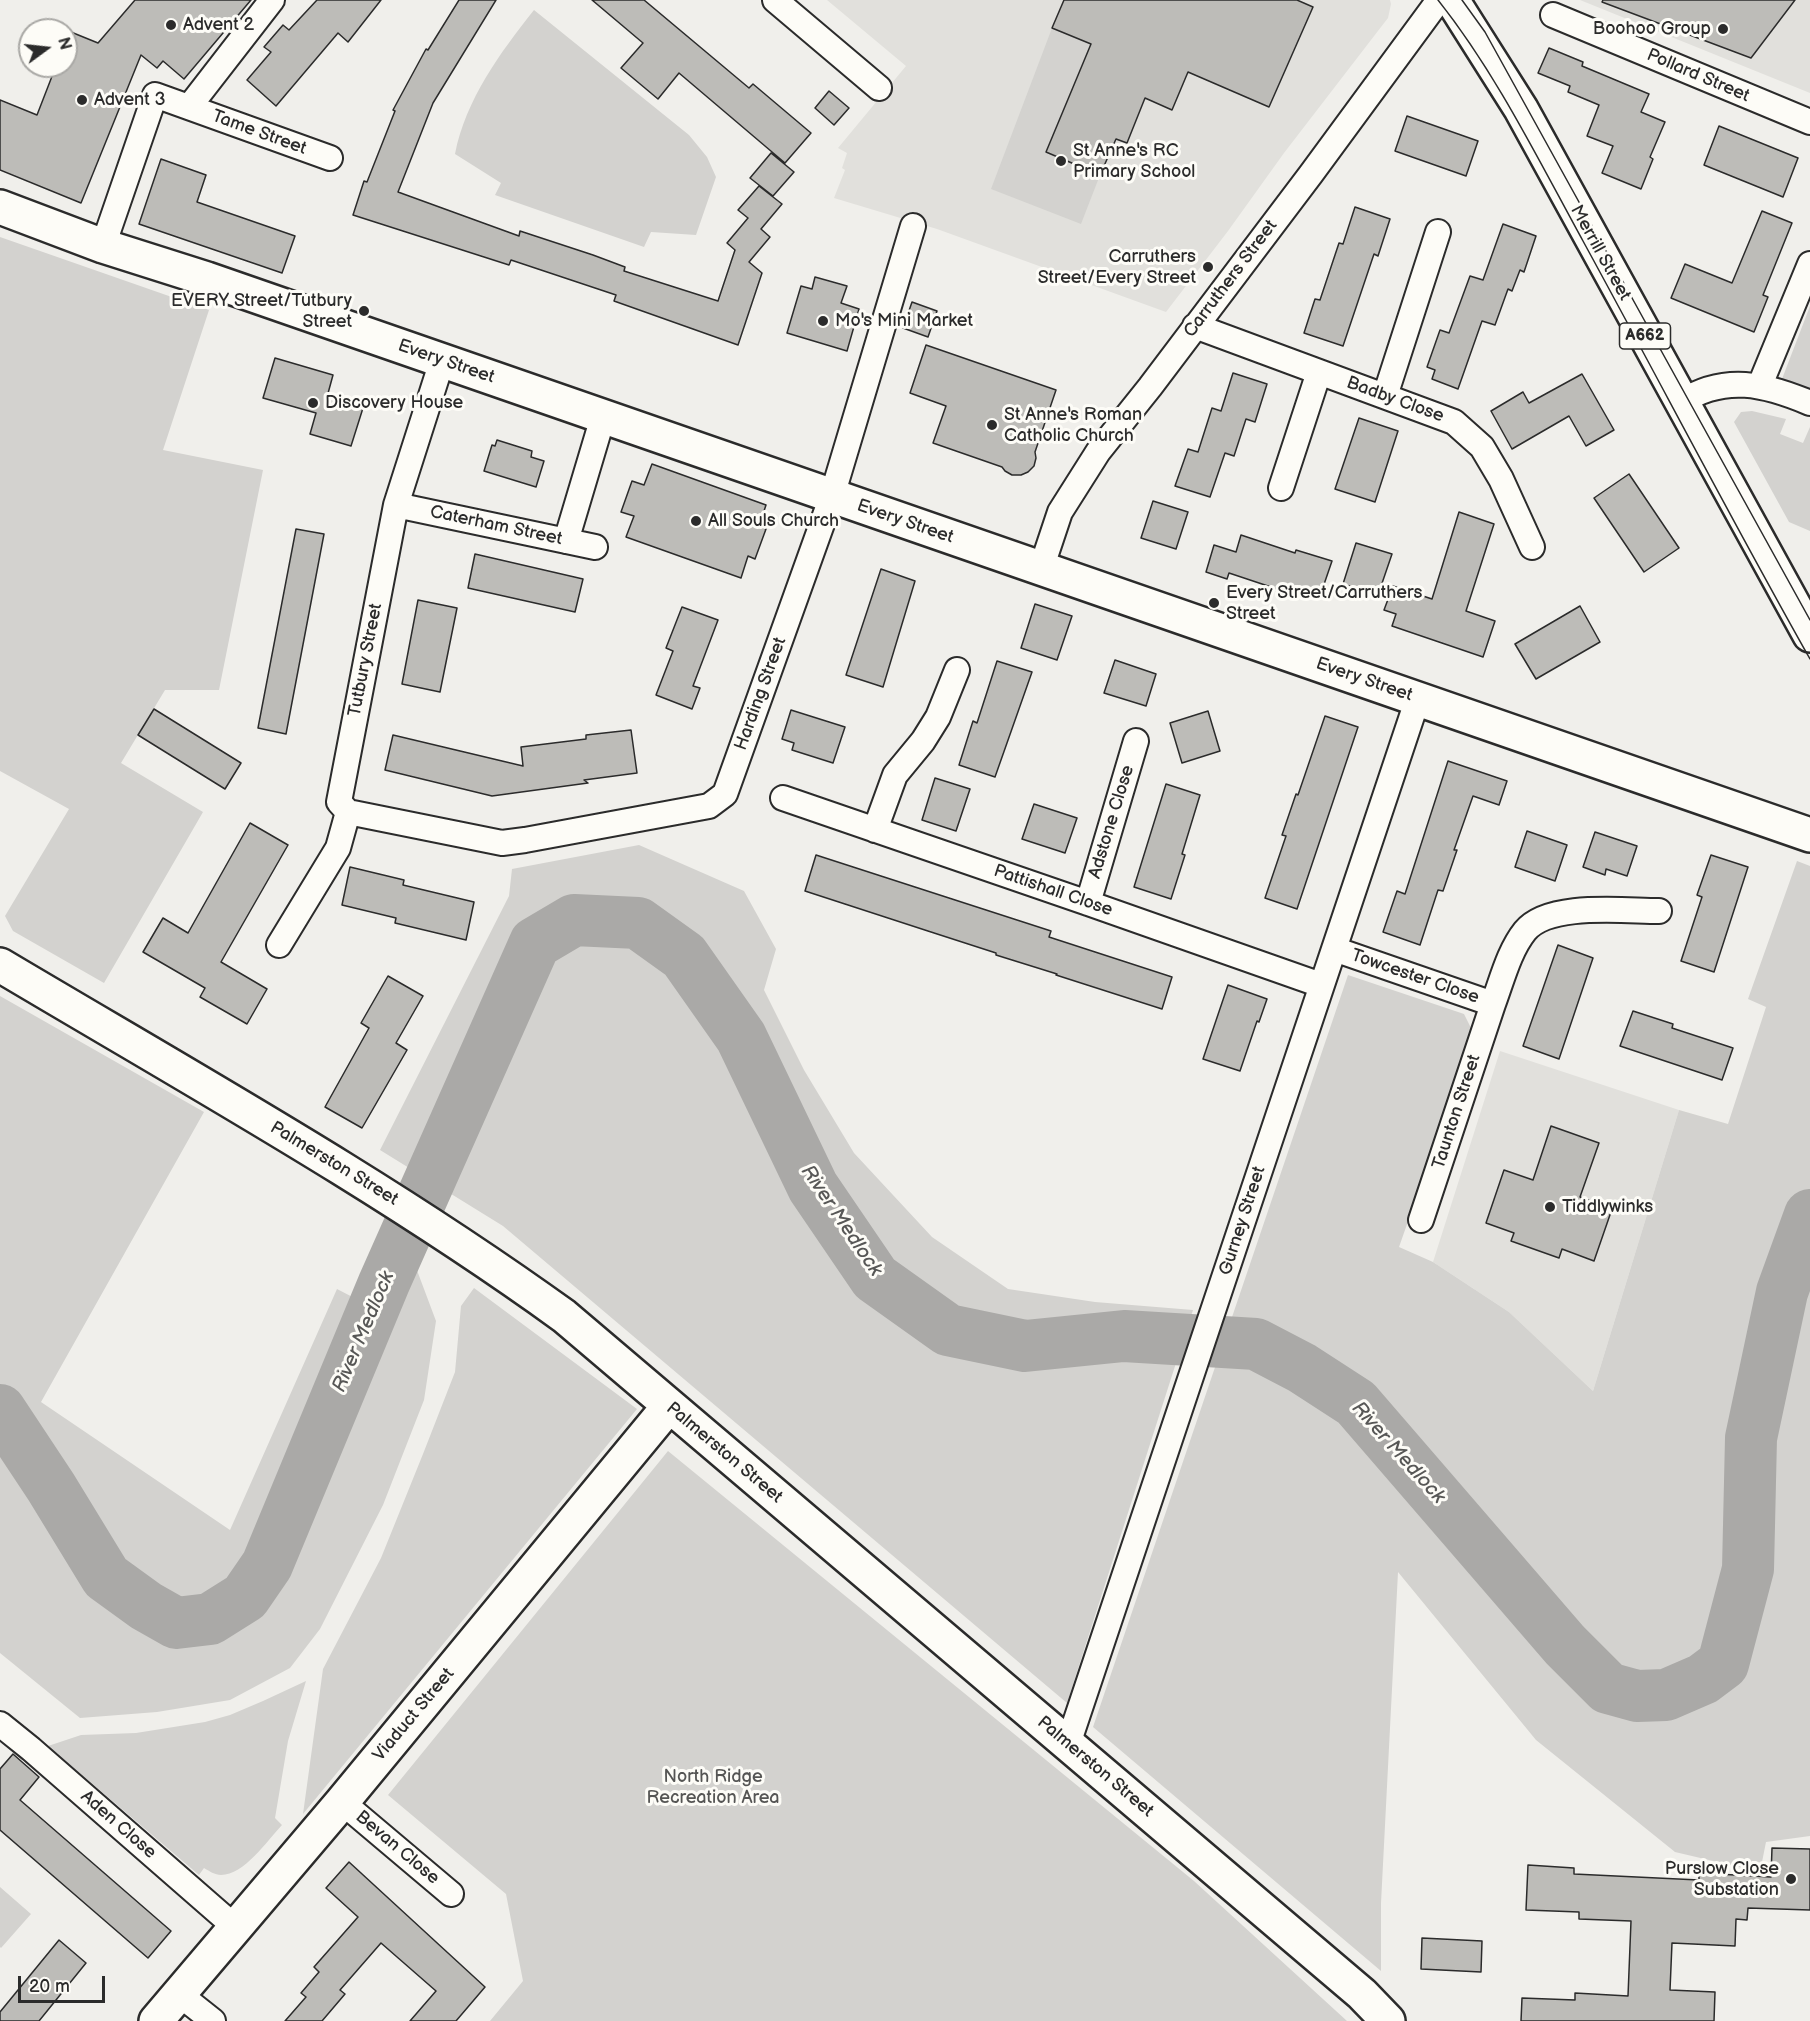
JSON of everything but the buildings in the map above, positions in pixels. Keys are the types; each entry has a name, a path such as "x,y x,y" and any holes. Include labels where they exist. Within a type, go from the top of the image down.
{"street":[{"path":"189,107 272,0"},
{"path":"775,0 879,88"},
{"name":"Carruthers Street","path":"1041,568 1060,512 1098,452 1311,174 1439,0"},
{"name":"Merrill Street","path":"1452,0 1521,109 1810,635"},
{"name":"Pollard Street","path":"1553,15 1810,122"},
{"name":"Tame Street","path":"103,246 155,94 330,158"},
{"name":"Every Street","path":"0,207 103,246 207,279 1810,835"},
{"name":"Harding Street","path":"348,812 502,843 709,806 725,794 832,496 913,226"},
{"path":"1385,396 1438,232"},
{"path":"1760,385 1810,264"},
{"name":"Badby Close","path":"1195,326 1454,422 1482,447 1501,479 1532,547"},
{"name":"Tutbury Street","path":"279,945 338,848 348,812 339,802 396,505 442,361"},
{"path":"1281,488 1319,372"},
{"path":"1681,402 1705,390 1731,385 1760,385 1810,403"},
{"path":"566,541 603,417"},
{"name":"Caterham Street","path":"396,505 595,547"},
{"path":"875,830 895,775 923,741 938,717 957,670"},
{"name":"Gurney Street","path":"1068,1744 1418,698"},
{"name":"Adstone Close","path":"1088,903 1136,741"},
{"name":"Pattishall Close","path":"783,798 1321,986"},
{"name":"Towcester Close","path":"1334,950 1493,1004 1515,947 1525,930 1546,916 1572,911 1659,911"},
{"name":"Palmerston Street","path":"0,965 354,1175 442,1231 564,1316 1362,1994 1389,2021"},
{"name":"Taunton Street","path":"1421,1220 1493,1004"},
{"name":"Viaduct Street","path":"156,2021 342,1802 669,1406"},
{"name":"Aden Close","path":"0,1724 235,1927"},
{"name":"Bevan Close","path":"342,1802 451,1894"},
{"path":"179,1994 213,2021"}],"shaded area":[{"name":"St Anne's RC Primary School","path":"827,0 1390,0 1391,4 1388,18 1166,312 937,229 834,198 845,170 842,168 847,153 838,148 906,66"},
{"path":"1580,0 1810,0 1810,93"},
{"name":"Tiddlywinks","path":"1500,1051 1679,1110 1593,1391 1509,1312 1433,1262"}],"green space":[{"path":"534,10 689,135 707,157 716,177 696,235 651,232 644,247 495,195 501,183 455,154 467,114 476,96 497,60"},
{"path":"1052,28 1091,44 1046,152 1100,175 1081,224 991,189"},
{"path":"0,237 209,310 163,450 263,470 219,690 165,690 121,763 203,812 104,983 13,931 5,916 69,809 0,771"},
{"path":"1810,306 1810,391 1782,379"},
{"path":"1752,411 1786,419 1780,434 1803,443 1810,427 1810,531 1789,522 1734,422 1741,412"},
{"path":"639,845 744,891 776,949 764,990 804,1070 854,1153 932,1237 1008,1289 1095,1302 1193,1310 1067,1703 503,1226 380,1150 509,896 512,869"},
{"path":"1797,861 1810,866 1810,1836 1766,1842 1760,1872 1675,1852 1536,1740 1398,1572 1381,1903 1381,1971 1093,1727 1348,975 1464,1014 1474,1034 1399,1247 1433,1262 1509,1312 1593,1391 1679,1110 1728,1124 1766,1007 1748,999"},
{"path":"0,996 204,1112 41,1402 230,1530 337,1289 366,1304 262,1548 233,1586 201,1606 176,1602 151,1590 120,1567 54,1464 0,1388"},
{"path":"409,1249 436,1321 424,1400 383,1505 320,1629 290,1668 230,1700 157,1712 80,1718 0,1653 0,1445 93,1582 173,1639 237,1617 290,1555 290,1510 360,1376"},
{"path":"474,1288 637,1409 303,1814 323,1669 381,1558 423,1454 455,1372 461,1306"},
{"name":"North Ridge Recreation Area","path":"668,1451 1194,1881 1347,2021 490,2021 523,1981 506,1894 388,1795"},
{"path":"306,1681 288,1741 275,1818 282,1825 254,1856 230,1874 219,1875 204,1868 199,1875 48,1746 81,1735 136,1733 205,1722 230,1715"},
{"path":"0,1887 31,1914 1,1948 0,1947"}],"waterway":[{"name":"River Medlock","path":"0,1410 106,1577 146,1606 176,1623 210,1619 245,1597 267,1565 384,1283 535,943 574,920 638,923 684,956 741,1037 813,1187 875,1278 948,1330 1025,1346 1124,1336 1256,1344 1302,1368 1356,1403 1565,1645 1608,1688 1637,1696 1666,1695 1703,1679 1723,1664 1748,1569 1751,1438 1782,1292 1810,1215"}],"tram line":[{"path":"1438,0 1479,57 1515,117 1810,659"},
{"path":"1462,0 1485,32 1810,620"}],"place":[{"name":"Advent 2","path":"171,25"},
{"name":"Boohoo Group","path":"1723,29"},
{"name":"Advent 3","path":"82,100"},
{"name":"St Anne's RC Primary School","path":"1061,161"},
{"name":"Carruthers Street/Every Street","path":"1208,267"},
{"name":"EVERY Street/Tutbury Street","path":"364,311"},
{"name":"Mo's Mini Market","path":"823,321"},
{"name":"Discovery House","path":"313,403"},
{"name":"St Anne's Roman Catholic Church","path":"992,425"},
{"name":"All Souls Church","path":"696,521"},
{"name":"Every Street/Carruthers Street","path":"1214,603"},
{"name":"Tiddlywinks","path":"1550,1207"},
{"name":"Purslow Close Substation","path":"1791,1879"}]}
